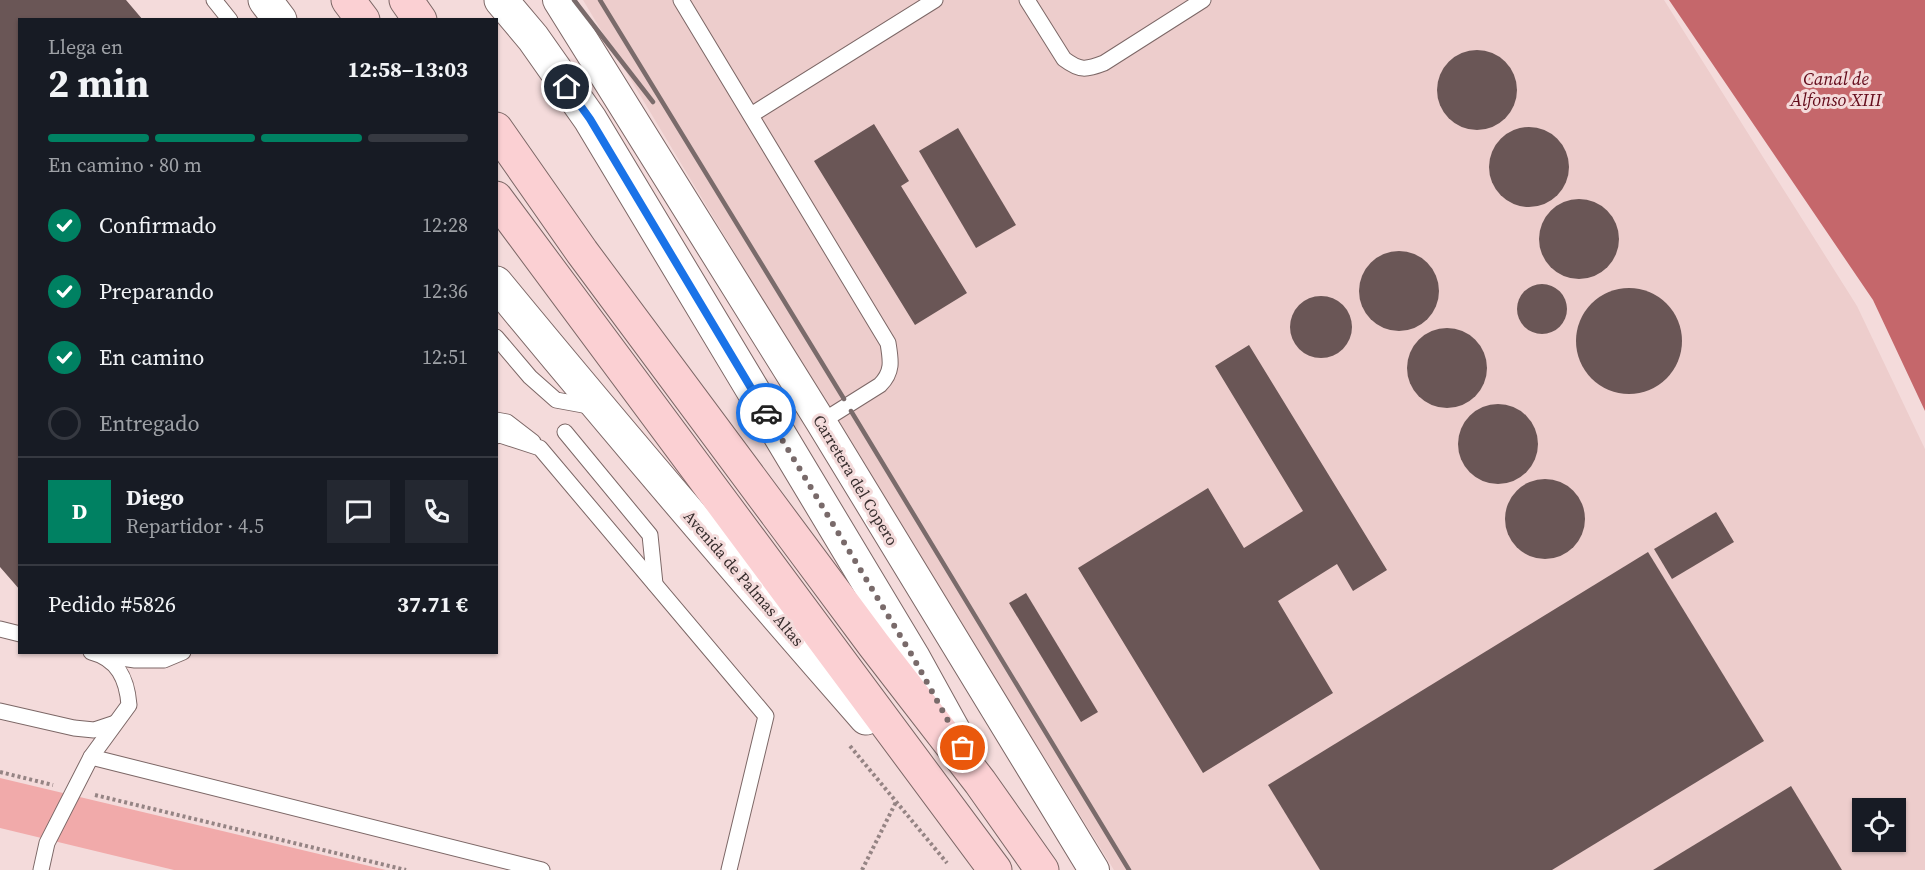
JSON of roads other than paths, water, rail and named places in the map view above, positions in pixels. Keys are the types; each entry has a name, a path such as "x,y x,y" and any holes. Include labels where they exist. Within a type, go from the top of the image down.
{"main road":[{"path":"348,0 362,18"},
{"path":"406,0 419,18"},
{"path":"498,132 582,252 738,463 980,782 1042,870"},
{"path":"498,201 966,831"},
{"name":"Avenida de Palmas Altas","path":"966,831 995,870"}],"street":[{"path":"264,0 278,18"},
{"path":"501,0 533,38 590,119 913,657 980,782"},
{"name":"Carretera del Copero","path":"558,0 821,423 1094,870"},
{"name":"Avenida de Palmas Altas","path":"498,285 733,566 966,831"}],"lane":[{"path":"214,0 228,18"},
{"path":"681,0 888,344 891,367 888,377 880,385 821,423"},
{"path":"750,115 935,0"},
{"path":"1027,0 1064,59 1074,66 1088,69 1104,63 1203,0"},
{"path":"499,342 530,377 556,400 598,407"},
{"path":"498,420 507,422 540,448 766,716 729,870"},
{"path":"565,432 650,535 655,584"},
{"path":"498,436 540,448"},
{"path":"0,629 18,634"},
{"path":"96,654 135,660 164,660 178,654"},
{"path":"41,870 47,843 91,757 129,705 128,686 119,669 96,654"},
{"path":"0,711 74,728 94,730 115,723"},
{"path":"91,757 542,870"}],"water":[{"name":"Canal de Alfonso XIII","path":"1669,0 1925,0 1925,411 1873,300"}],"railway":[{"path":"574,0 653,102"},
{"path":"600,0 844,399"},
{"path":"851,411 1129,870"}]}
